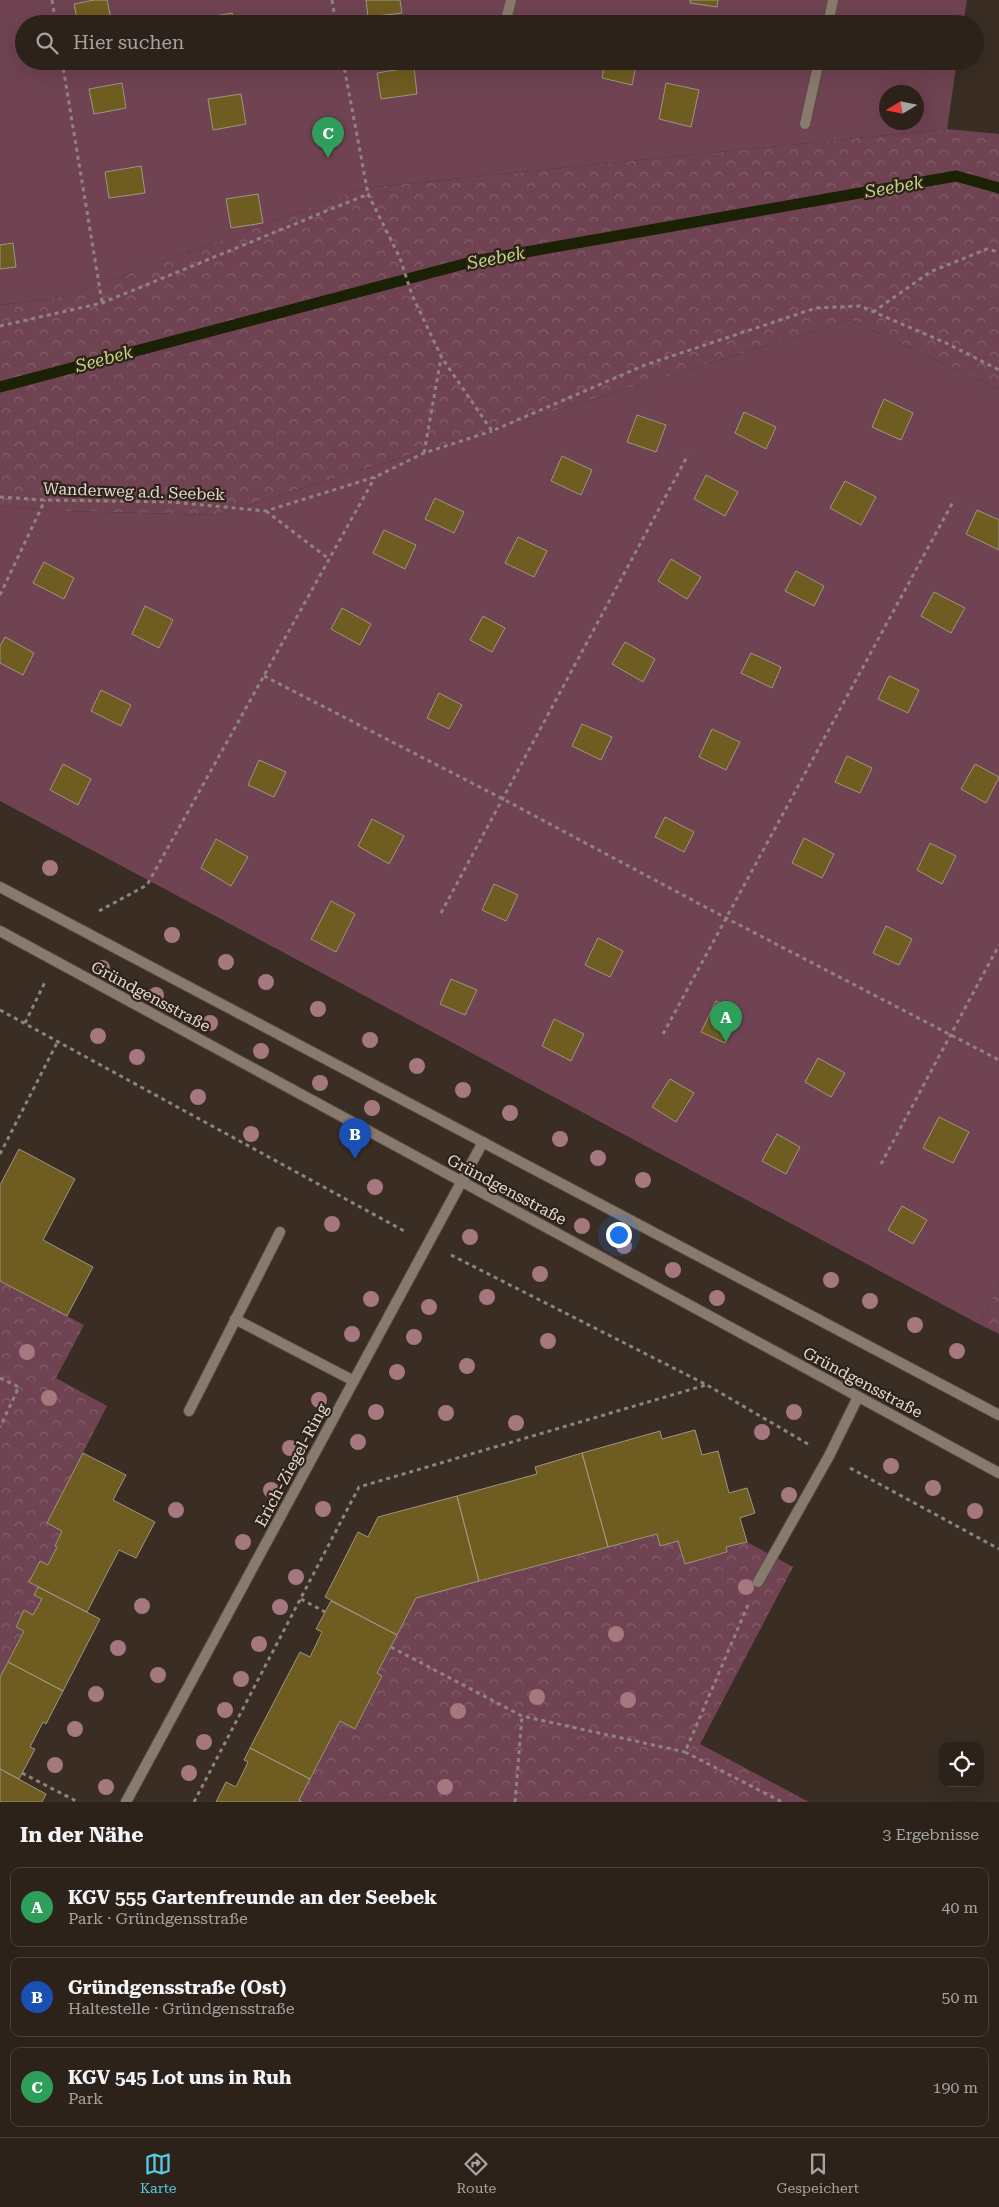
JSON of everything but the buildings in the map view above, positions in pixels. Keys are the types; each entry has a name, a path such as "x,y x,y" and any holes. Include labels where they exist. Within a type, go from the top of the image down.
{"street":[{"path":"507,15 511,0"},
{"path":"830,15 833,0"},
{"path":"804,124 817,70"},
{"name":"Gründgensstraße","path":"0,887 999,1415"},
{"name":"Gründgensstraße","path":"0,931 999,1473"},
{"name":"Erich-Ziegel-Ring","path":"126,1802 483,1142"},
{"path":"189,1411 280,1232"},
{"path":"235,1319 354,1381"},
{"path":"758,1582 829,1456 858,1397"}],"path":[{"path":"52,0 54,15"},
{"path":"332,0 334,15"},
{"path":"63,70 102,303"},
{"path":"345,70 368,194 400,258 412,295 442,358 492,432"},
{"path":"0,326 102,303 368,194"},
{"path":"872,312 930,272 987,248 999,252"},
{"name":"Wanderweg a.d. Seebek","path":"0,497 46,500 171,502 266,511 375,477 424,453 492,432 645,365 816,308 860,306 946,343 999,370"},
{"path":"424,453 442,358"},
{"path":"441,913 688,455"},
{"path":"73,926 147,886 375,477"},
{"path":"0,594 46,500"},
{"path":"663,1034 954,500"},
{"path":"266,511 329,559"},
{"path":"264,676 503,799 999,1060"},
{"path":"881,1164 999,945"},
{"path":"25,1023 55,961"},
{"path":"0,1010 58,1040 428,1244 707,1385 829,1456 999,1549"},
{"path":"0,1154 58,1040"},
{"path":"0,1378 19,1387 0,1427"},
{"path":"194,1802 359,1487 707,1385"},
{"path":"685,1752 758,1582"},
{"path":"301,1599 325,1612"},
{"path":"391,1647 522,1716 685,1752 782,1802"},
{"path":"516,1802 522,1716"},
{"path":"22,1772 78,1802"}],"green space":[{"path":"0,0 967,0 964,15 15,15 15,70 956,70 947,129 364,188 68,296 0,305"},
{"path":"947,129 999,134 999,389 850,320 216,515 66,511 0,506 0,305 68,296 364,188"},
{"path":"850,320 999,389 999,1284 979,1324 0,801 0,506 66,511 216,515"},
{"path":"0,1281 84,1325 56,1378 107,1406 47,1523 62,1531 48,1565 40,1561 29,1582 38,1587 34,1595 42,1599 33,1615 24,1611 16,1626 24,1631 0,1677"},
{"path":"999,1284 999,1334 979,1324"},
{"path":"657,1534 660,1546 678,1541 685,1564 727,1553 726,1547 747,1542 793,1567 700,1744 809,1802 302,1802 299,1800 340,1721 355,1729 382,1677 377,1673 416,1598"}],"waterway":[{"name":"Seebek","path":"0,387 475,261 956,176 999,188"}],"place":[{"name":"KGV 545 Lot uns in Ruh","path":"328,158"},
{"name":"KGV 555 Gartenfreunde an der Seebek","path":"726,1042"},
{"name":"Gründgensstraße (Ost)","path":"355,1159"}]}
